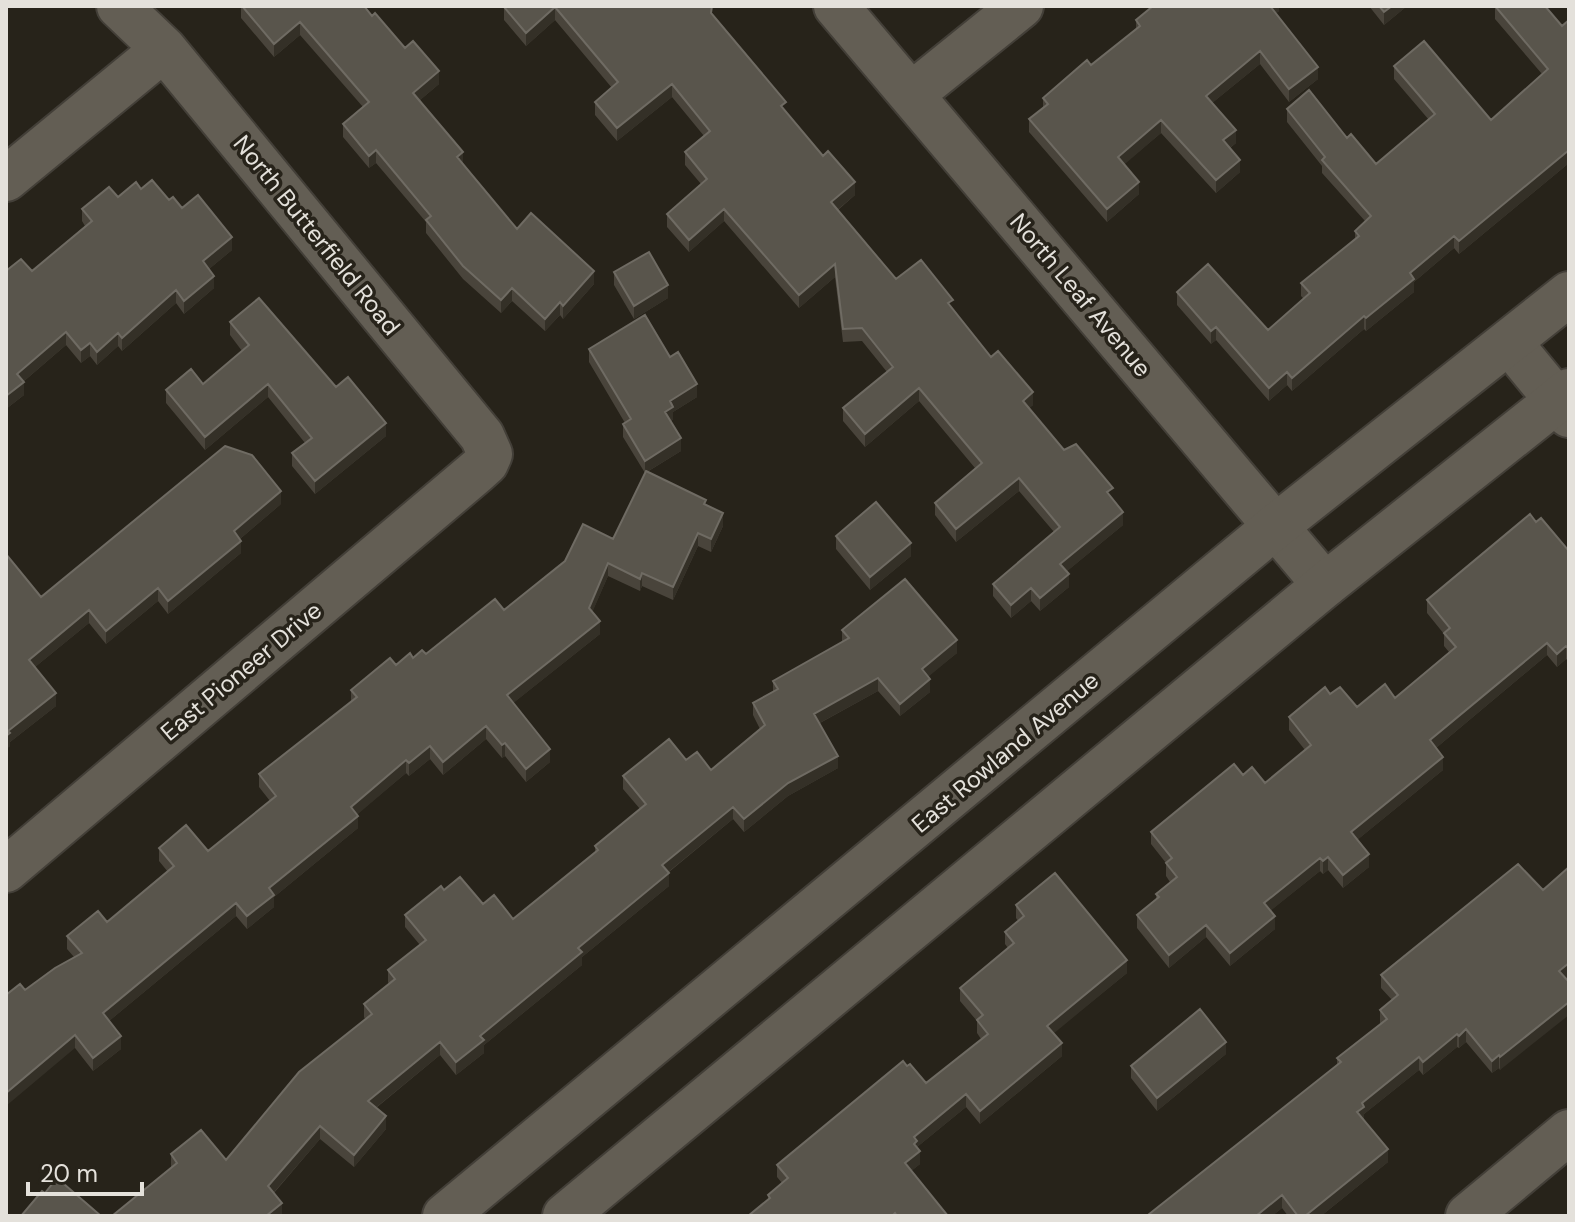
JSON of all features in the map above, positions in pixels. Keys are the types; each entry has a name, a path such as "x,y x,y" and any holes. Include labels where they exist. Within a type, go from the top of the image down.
{"street":[{"name":"North Butterfield Road","path":"119,6 164,49 482,436 490,454 476,472"},
{"name":"North Leaf Avenue","path":"836,6 1325,585"},
{"path":"912,94 1021,6"},
{"path":"6,179 164,49"},
{"name":"East Rowland Avenue","path":"445,1216 1276,526 1569,294"},
{"path":"565,1216 1325,585 1565,402 1510,343"},
{"name":"East Pioneer Drive","path":"6,870 476,472"},
{"path":"1468,1216 1569,1132"}],"building":[{"path":"242,6 364,6 372,16 375,13 405,48 413,41 439,71 413,93 463,152 457,157 517,229 531,213 594,271 563,306 560,302 545,319 512,288 501,300 463,266 426,220 431,216 376,150 369,156 343,124 369,102 300,22 274,44"},
{"path":"504,6 712,6 711,13 786,102 781,106 823,156 828,151 855,182 831,202 896,279 921,260 953,300 948,303 991,357 998,351 1033,392 1023,401 1064,450 1076,444 1113,488 1107,492 1123,512 1060,564 1069,574 1040,598 1031,588 1011,605 993,584 1060,527 1019,478 956,529 935,503 982,463 919,388 865,434 843,408 893,367 862,328 843,329 835,264 799,295 724,209 689,240 667,214 707,179 685,152 710,131 672,84 617,128 595,102 618,82 555,7 526,33"},
{"path":"1153,6 1270,6 1318,67 1289,89 1260,51 1206,96 1236,130 1223,140 1240,160 1216,180 1161,120 1118,157 1139,182 1107,209 1029,119 1048,104 1043,98 1087,60 1091,65 1140,26 1136,20"},
{"path":"1495,6 1545,6 1562,26 1569,20 1569,150 1459,241 1454,236 1410,273 1414,279 1366,318 1364,316 1292,378 1287,372 1269,388 1216,327 1211,331 1177,292 1208,264 1268,330 1310,293 1301,283 1359,236 1355,231 1371,216 1322,160 1325,157 1287,109 1309,90 1347,138 1351,134 1376,164 1435,114 1394,66 1424,41 1491,120 1548,69"},
{"path":"152,180 169,200 173,197 182,208 198,195 232,237 203,261 214,276 184,301 176,290 122,338 118,333 97,352 90,343 81,350 66,332 17,374 24,382 6,396 6,271 21,259 32,271 92,221 82,209 109,187 118,197 136,182 141,189"},
{"path":"649,252 668,285 634,306 614,272"},
{"path":"259,298 336,387 348,377 386,423 315,481 292,453 312,438 268,384 205,437 166,390 191,369 203,384 249,345 230,322"},
{"path":"645,315 670,357 678,352 697,384 670,401 673,407 665,412 681,438 645,461 623,424 631,419 589,349"},
{"path":"225,446 252,455 281,491 234,531 241,541 168,601 158,588 106,631 89,610 29,660 56,693 8,731 10,733 6,736 6,554 41,597"},
{"path":"646,471 706,500 704,504 723,513 711,539 698,533 673,587 642,573 640,579 608,563 589,608 600,621 507,695 550,749 526,769 486,726 443,762 430,746 409,763 406,760 351,807 358,816 269,888 274,895 247,916 236,903 103,1013 121,1036 93,1058 75,1035 6,1093 6,995 20,984 25,990 82,953 67,936 98,911 107,922 174,866 159,848 186,825 208,851 276,796 259,774 357,697 351,690 390,658 396,665 410,653 413,658 422,650 426,654 495,599 504,610 565,561 583,524 613,539"},
{"path":"876,502 911,543 870,577 836,536"},
{"path":"1530,514 1536,522 1541,518 1569,551 1569,649 1566,646 1557,654 1547,643 1430,740 1443,757 1351,832 1369,854 1343,875 1328,857 1323,861 1320,858 1264,903 1275,916 1230,953 1206,925 1169,955 1137,915 1177,877 1166,863 1172,858 1151,832 1234,764 1243,775 1252,767 1265,783 1311,745 1289,717 1325,687 1330,694 1340,687 1357,707 1385,684 1395,698 1456,647 1444,633 1450,628 1427,600"},
{"path":"905,579 957,640 922,669 930,679 900,704 878,678 814,714 838,756 788,783 744,819 733,807 662,865 669,873 578,948 582,952 480,1036 484,1040 456,1062 440,1042 368,1101 386,1116 354,1155 320,1126 268,1186 282,1203 266,1216 112,1216 177,1163 171,1154 201,1130 226,1160 299,1072 372,1014 364,1004 395,979 388,970 426,940 405,915 441,886 444,890 460,877 483,904 494,895 513,919 598,850 595,846 646,804 623,776 669,739 686,760 697,752 711,770 765,725 753,703 778,689 773,681 849,638 842,630"},
{"path":"1518,864 1543,890 1569,867 1569,963 1559,971 1569,982 1569,1002 1492,1061 1466,1029 1423,1062 1419,1057 1362,1103 1364,1107 1357,1112 1388,1149 1305,1216 1298,1216 1282,1195 1256,1216 1148,1216 1341,1062 1337,1058 1387,1019 1380,1010 1398,995 1381,975"},
{"path":"1055,873 1127,960 1047,1026 1062,1043 980,1111 966,1094 914,1137 917,1141 914,1144 920,1151 905,1163 948,1216 897,1216 895,1213 892,1216 748,1216 788,1178 777,1165 903,1061 907,1066 910,1064 926,1083 988,1034 977,1020 983,1015 960,988 1014,943 1005,932 1024,916 1016,905"},
{"path":"1200,1009 1226,1042 1157,1098 1131,1066"},
{"path":"57,1178 101,1216 21,1216"}]}
